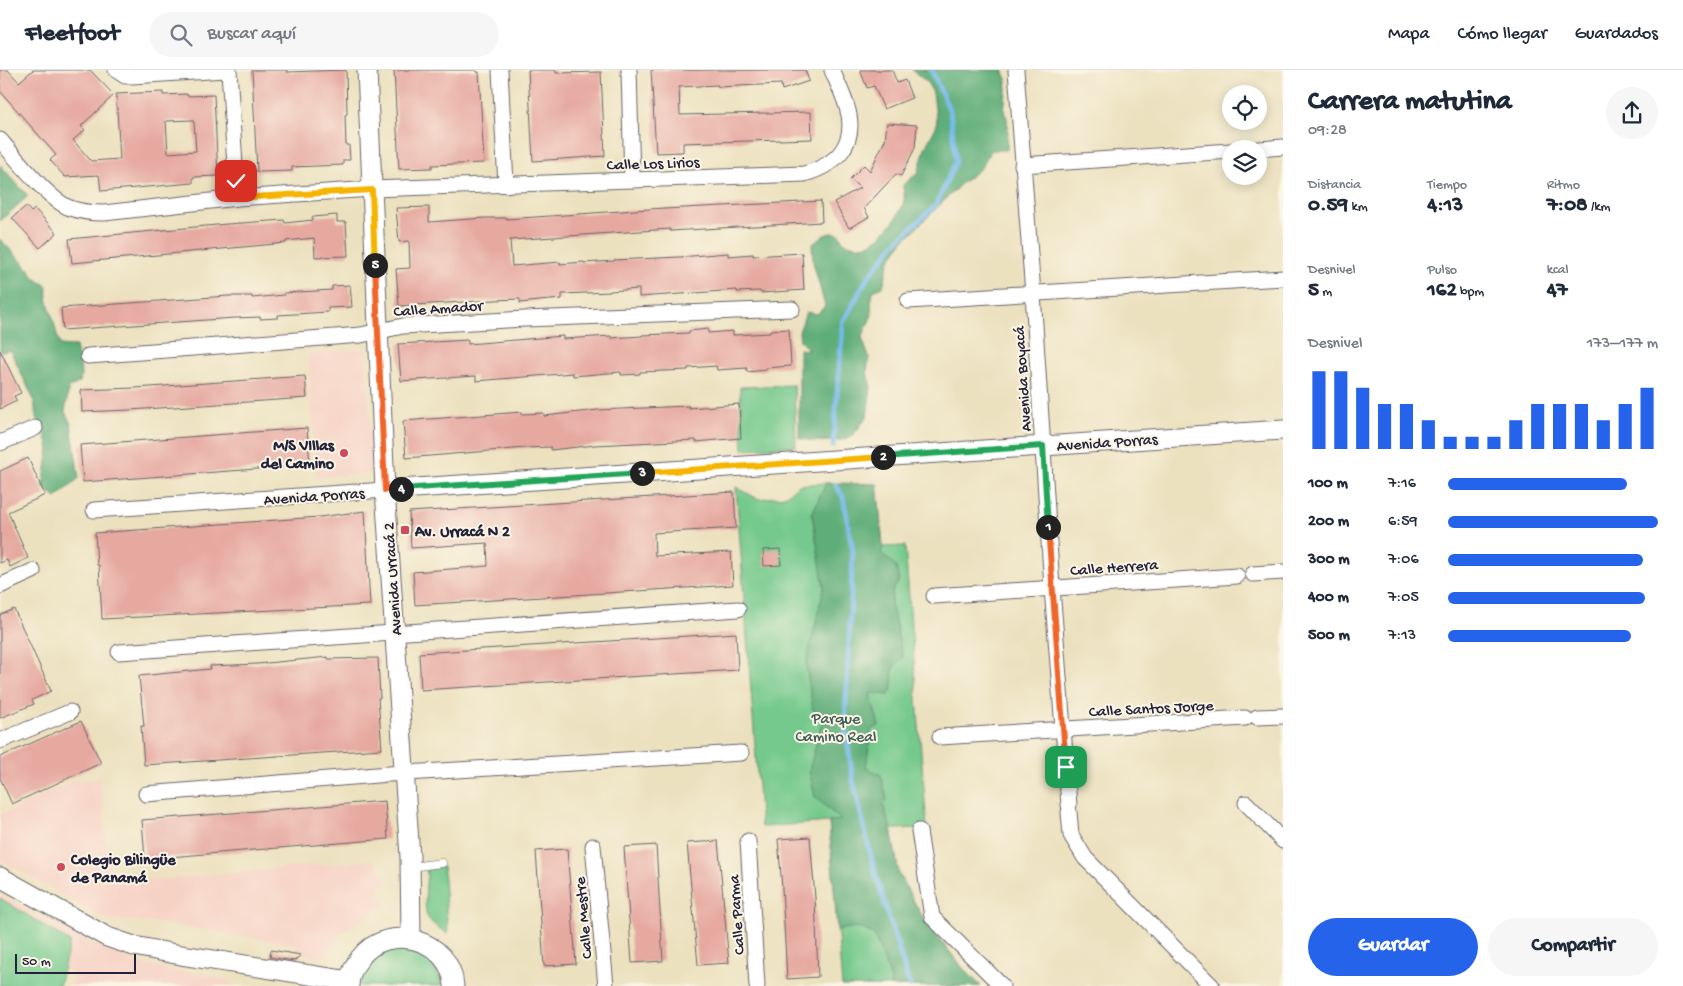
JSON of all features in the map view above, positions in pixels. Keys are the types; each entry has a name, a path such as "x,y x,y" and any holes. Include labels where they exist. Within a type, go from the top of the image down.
{"street":[{"path":"116,70 125,76 132,76 225,70"},
{"path":"229,70 237,198"},
{"name":"Avenida Urracá 2","path":"367,70 385,490 410,867 410,938"},
{"path":"500,70 506,185"},
{"path":"629,70 632,180"},
{"name":"Calle Los Lirios","path":"0,140 53,198 68,207 85,212 104,213 237,198 372,190 804,174 820,169 832,162 842,152 848,141 848,108 832,70"},
{"name":"Avenida Boyacá","path":"1016,70 1071,835 1085,858 1212,986"},
{"path":"1267,149 1283,148"},
{"path":"1022,165 1222,152"},
{"path":"908,301 1283,278"},
{"name":"Calle Amador","path":"88,356 361,335 402,326 525,319 792,309"},
{"path":"0,443 35,428"},
{"name":"Avenida Porras","path":"94,510 1283,430"},
{"path":"0,586 33,572"},
{"path":"1253,574 1283,572"},
{"name":"Calle Herrera","path":"934,596 1237,576"},
{"path":"119,652 738,609"},
{"path":"0,741 70,712"},
{"name":"Calle Santos Jorge","path":"940,736 1283,716"},
{"path":"146,794 405,773 742,753"},
{"path":"1246,803 1283,840"},
{"path":"919,831 932,917 1002,986"},
{"name":"Calle Parma","path":"748,841 757,986"},
{"name":"Calle Mestre","path":"593,846 606,986"},
{"path":"0,876 107,937 134,946 349,983 354,965 364,952 378,942 394,938 410,938 426,943 438,952 448,964 454,979 454,986"}],"lane":[{"path":"410,867 442,863"}],"shaded area":[{"path":"365,349 374,473 316,477 308,353"},
{"name":"Colegio Bilingüe de Panamá","path":"100,779 109,874 157,880 374,860 388,882 378,889 386,904 334,938 337,943 321,958 296,951 297,945 162,923 106,919 0,860 0,815 73,781"},
{"name":"Colegio Bilingüe de Panamá","path":"0,895 74,934 133,962 225,979 236,986 71,986 74,975 47,958 0,940"}],"green space":[{"path":"912,70 1003,70 1007,79 1004,112 1007,118 1007,150 991,150 981,168 963,182 902,242 889,262 883,287 873,291 872,315 862,338 869,357 867,372 871,387 867,417 857,431 849,438 835,441 799,438 799,349 809,350 800,341 799,332 806,312 817,314 825,306 813,262 812,245 824,235 831,233 839,234 843,242 852,245 862,246 868,244 882,235 894,221 902,207 904,201 903,185 918,173 925,148 937,125 933,93 927,82"},
{"path":"0,165 28,196 0,221"},
{"path":"0,239 29,269 34,278 47,286 48,300 60,345 76,346 81,368 80,382 69,388 65,412 71,424 79,478 56,498 43,487 49,449 44,430 36,418 34,400 10,350 0,351"},
{"path":"794,385 796,446 743,449 740,387"},
{"name":"Parque Camino Real","path":"826,483 877,484 883,547 905,546 927,828 891,829 899,874 925,922 962,967 981,986 842,986 829,822 761,827 736,487 758,499 785,496 799,485"},
{"path":"826,483 877,484 883,547 881,553 896,566 899,581 893,590 891,603 903,658 893,667 892,688 889,695 870,693 879,726 871,730 866,768 881,775 887,800 883,805 891,829 899,875 925,922 962,967 981,986 890,986 891,979 874,935 859,927 837,930 829,822 841,820 815,797 809,771 822,721 813,710 806,665 824,587 812,514"},
{"path":"443,867 448,934 429,919 425,906 427,868"},
{"path":"0,898 70,942 59,986 0,986"},
{"path":"405,947 424,956 434,966 441,986 360,986 361,977 368,963 381,953"}],"building":[{"path":"0,70 8,70 19,82 33,70 90,70 114,95 81,126 85,130 73,140 91,161 120,159 116,94 163,92 163,95 214,95 218,176 193,177 193,183 101,191 99,175 65,177 50,160 56,155 0,91","holes":["193,120 196,151 168,153 166,121"]},
{"path":"252,70 287,70 287,72 346,70 346,145 349,145 350,160 343,160 343,165 292,167 292,171 257,172"},
{"path":"394,70 476,70 476,72 479,72 484,163 432,165 432,168 399,169"},
{"path":"528,70 556,70 556,73 601,72 605,156 533,161"},
{"path":"651,70 805,70 809,81 782,90 781,84 679,87 680,115 811,112 812,139 683,143 683,152 656,153"},
{"path":"860,70 892,70 897,83 905,80 912,98 884,109 874,86 867,88"},
{"path":"887,123 917,125 915,148 901,176 896,174 864,208 869,217 849,228 834,202 860,188 850,179 864,165 870,171 885,140"},
{"path":"821,201 822,222 670,231 670,229 510,240 512,266 728,253 728,256 753,254 753,256 802,253 804,290 761,293 760,291 737,292 737,290 639,297 639,289 562,294 562,299 520,303 520,299 399,306 396,269 410,268 409,241 399,242 396,208 429,207 429,222"},
{"path":"26,206 31,212 35,209 57,233 40,248 12,218"},
{"path":"337,215 337,222 346,222 348,256 315,257 314,238 286,241 286,243 72,263 69,239 227,224 284,220 285,223 313,220 312,217"},
{"path":"350,285 352,307 328,308 328,312 278,315 278,318 235,318 63,330 61,308 228,296 252,296 252,298 284,295 284,293 332,290 332,286"},
{"path":"708,329 708,333 733,331 733,335 770,333 770,330 789,329 791,366 747,372 747,368 717,370 716,366 621,375 621,372 573,376 573,373 476,381 476,376 401,381 398,344 468,340 468,344 563,336 563,339 611,336 611,338 689,333 689,331"},
{"path":"0,350 21,393 14,396 17,401 0,409"},
{"path":"305,376 307,398 82,412 81,390"},
{"path":"739,404 741,438 696,442 696,440 595,445 551,450 551,447 525,448 406,458 403,421 522,412 522,414 544,413 544,416 598,410 689,406 689,408"},
{"path":"307,428 310,465 83,482 80,445"},
{"path":"28,458 45,495 8,512 28,558 10,567 7,560 0,563 0,471"},
{"path":"734,492 736,528 654,533 655,556 731,552 733,585 415,605 413,572 488,566 487,543 411,548 409,512"},
{"path":"365,511 370,605 102,619 95,533 319,517"},
{"path":"780,549 781,565 764,566 763,550"},
{"path":"14,609 51,691 32,700 34,704 0,718 0,615"},
{"path":"736,633 738,670 421,690 419,653"},
{"path":"328,657 328,659 378,658 380,698 378,698 382,749 144,765 141,726 144,726 139,676 210,669 210,666 257,664"},
{"path":"81,721 101,763 12,804 0,778 0,757"},
{"path":"385,801 388,839 145,859 142,820"},
{"path":"810,837 815,898 818,977 787,979 778,839"},
{"path":"718,841 729,963 698,965 687,843"},
{"path":"656,845 663,961 632,963 624,847"},
{"path":"567,849 576,964 544,966 536,851"},
{"path":"271,950 301,955 294,961 270,957"}],"waterway":[{"path":"833,446 843,322 868,277 895,243 936,205 956,161 950,111 931,70"},
{"path":"836,485 843,497 853,552 845,724 853,780 874,869 910,986"}],"place":[{"name":"M/S VIllas del Camino","path":"344,453"},
{"name":"Av. Urracá N 2","path":"405,530"},
{"name":"Colegio Bilingüe de Panamá","path":"61,867"}],"route":[{"path":"236,181 237,198 372,190 385,490 1043,446 1066,767"}]}
